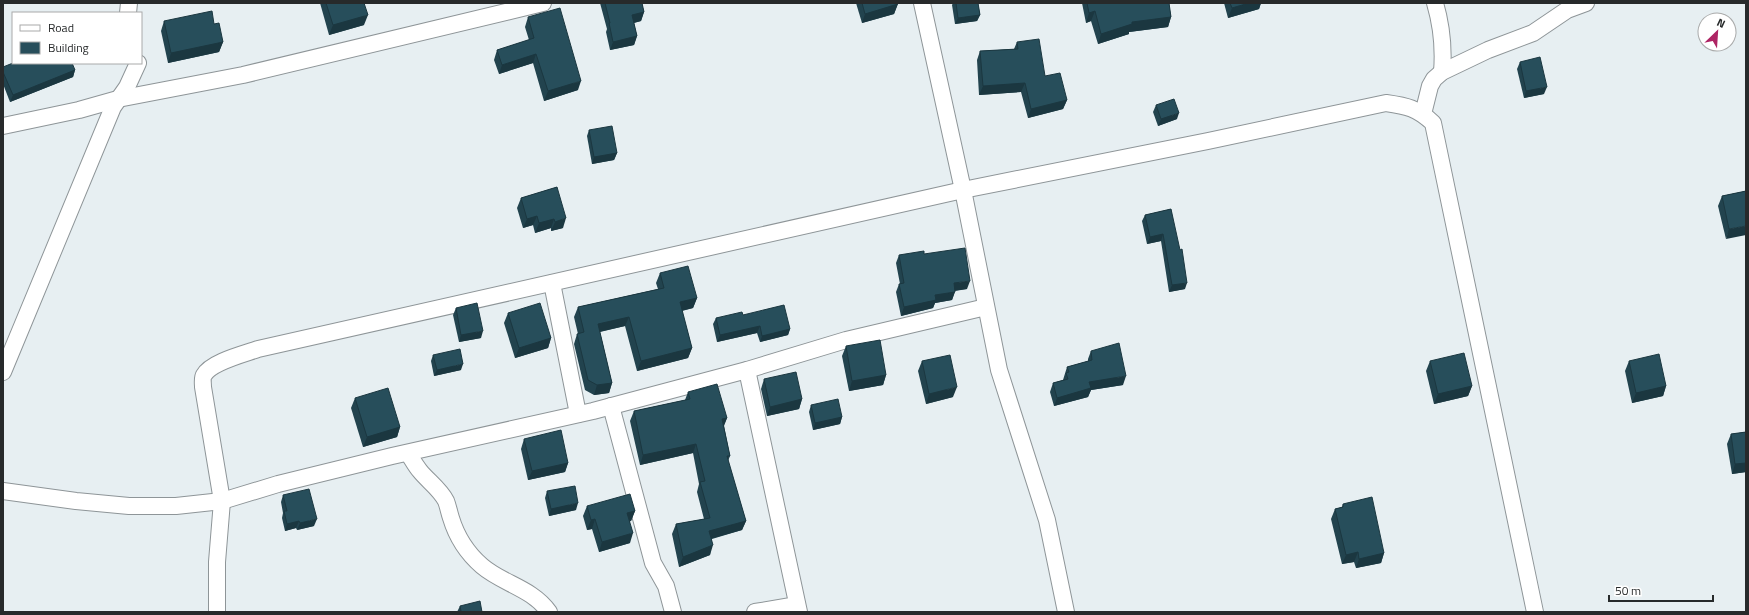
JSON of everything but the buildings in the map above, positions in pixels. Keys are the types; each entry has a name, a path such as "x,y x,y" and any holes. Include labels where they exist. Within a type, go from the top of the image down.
{"street":[{"path":"3,126 79,110 118,99 243,75 542,3"},
{"path":"922,3 1006,396 1047,520 1066,612"},
{"path":"1435,3 1443,36 1444,52 1442,72"},
{"path":"1423,114 1430,86 1434,79 1442,72 1488,50 1534,33 1567,10 1586,3"},
{"path":"3,372 118,99 127,87 138,64"},
{"path":"218,612 217,562 222,502 203,388 203,376 208,369 258,349 963,190 1386,103 1408,106 1423,114 1433,123 1535,612"},
{"path":"552,283 578,414"},
{"path":"3,491 129,506 176,506 222,502 278,484 611,406 747,370 846,340 986,307"},
{"path":"747,370 798,608 755,612"},
{"path":"611,406 653,563 666,586 673,612"},
{"path":"408,453 419,470 440,492 446,502 456,533 465,549 482,566 499,578 522,588 536,597 549,612"}]}
